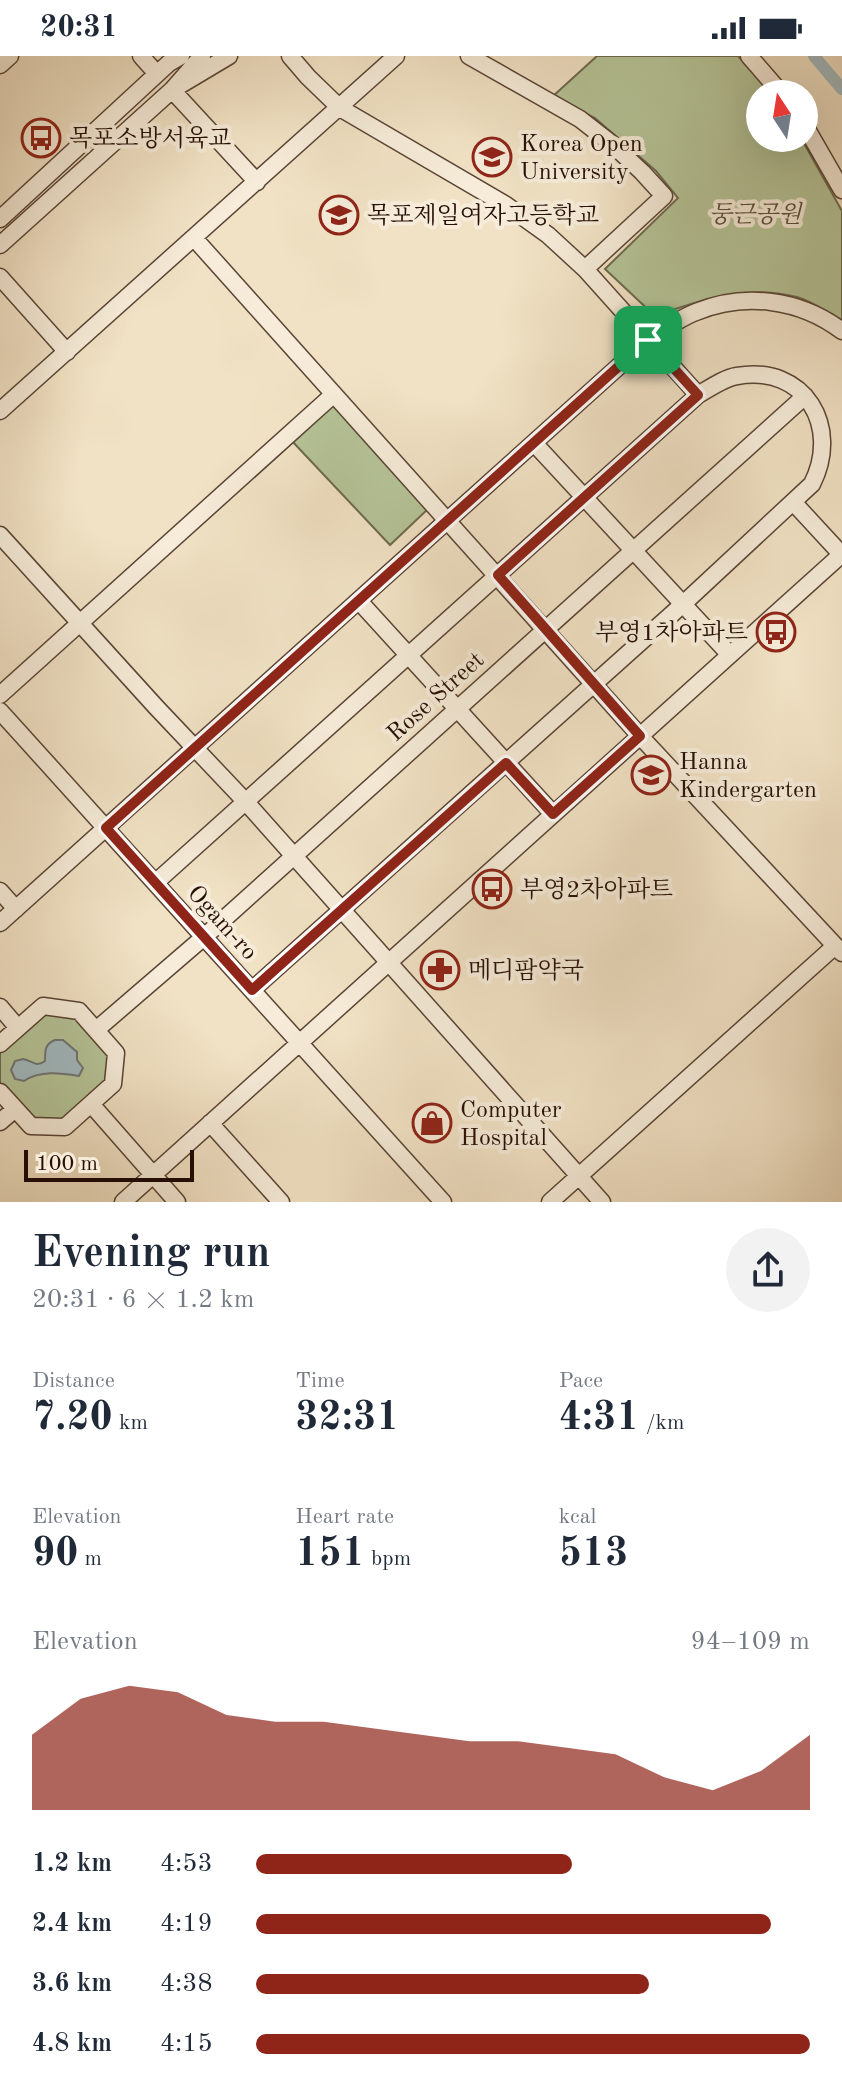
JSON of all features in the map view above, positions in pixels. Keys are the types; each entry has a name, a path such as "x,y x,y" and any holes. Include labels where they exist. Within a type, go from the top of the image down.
{"street":[{"path":"0,65 10,56"},
{"path":"141,56 171,62"},
{"path":"0,245 172,90 202,56"},
{"path":"172,90 229,56"},
{"path":"0,411 396,56"},
{"path":"469,56 580,119 612,144 664,196 585,269"},
{"path":"749,56 770,80"},
{"path":"289,57 340,108 506,205 548,235 585,269 698,395"},
{"path":"0,219 171,62"},
{"path":"172,90 257,182"},
{"path":"818,148 842,190"},
{"path":"194,238 640,736 839,949 550,1202"},
{"path":"0,277 67,352"},
{"path":"0,923 648,340 696,311 749,300 799,308 828,320 842,331"},
{"path":"155,883 698,395 733,377 757,374 781,379 805,396 821,425 823,451 819,471 812,484 682,605 252,990"},
{"path":"0,695 334,394"},
{"name":"Rose Street","path":"96,1030 204,937 805,396"},
{"path":"534,443 730,655"},
{"path":"123,1202 842,555 794,503"},
{"path":"0,535 245,801 602,1202"},
{"path":"359,601 553,814"},
{"name":"Ogam-ro","path":"0,711 443,1202"},
{"path":"0,891 16,909"},
{"path":"0,1044 43,1006 79,1011 116,1053 113,1084 65,1127 31,1126 0,1092"},
{"path":"0,1007 18,1028"},
{"path":"91,1104 177,1202"},
{"path":"0,1122 15,1109"},
{"path":"210,1123 281,1202"}],"green space":[{"name":"둥근공원","path":"597,56 738,56 759,80 746,80 746,152 809,152 842,211 842,320 803,299 760,292 725,295 655,316 605,269 678,198 656,171 595,118 552,97"},
{"path":"334,403 428,509 390,545 291,440"},
{"path":"46,1010 76,1014 112,1057 110,1081 64,1123 34,1121 0,1083 0,1051"}],"water":[{"path":"55,1040 63,1040 77,1052 77,1060 83,1068 79,1076 51,1073 24,1081 15,1079 11,1070 15,1061 23,1059 42,1063 47,1046"}],"waterway":[{"path":"814,56 842,89"}],"place":[{"name":"목포소방서육교","path":"41,138"},
{"name":"Korea Open University","path":"492,157"},
{"name":"목포제일여자고등학교","path":"339,215"},
{"name":"부영1차아파트","path":"776,632"},
{"name":"Hanna Kindergarten","path":"651,775"},
{"name":"부영2차아파트","path":"492,889"},
{"name":"메디팜약국","path":"440,970"},
{"name":"Computer Hospital","path":"432,1123"}],"route":[{"path":"648,340 698,395 498,575 640,736 553,814 506,763 252,990 106,828 648,340"}]}
